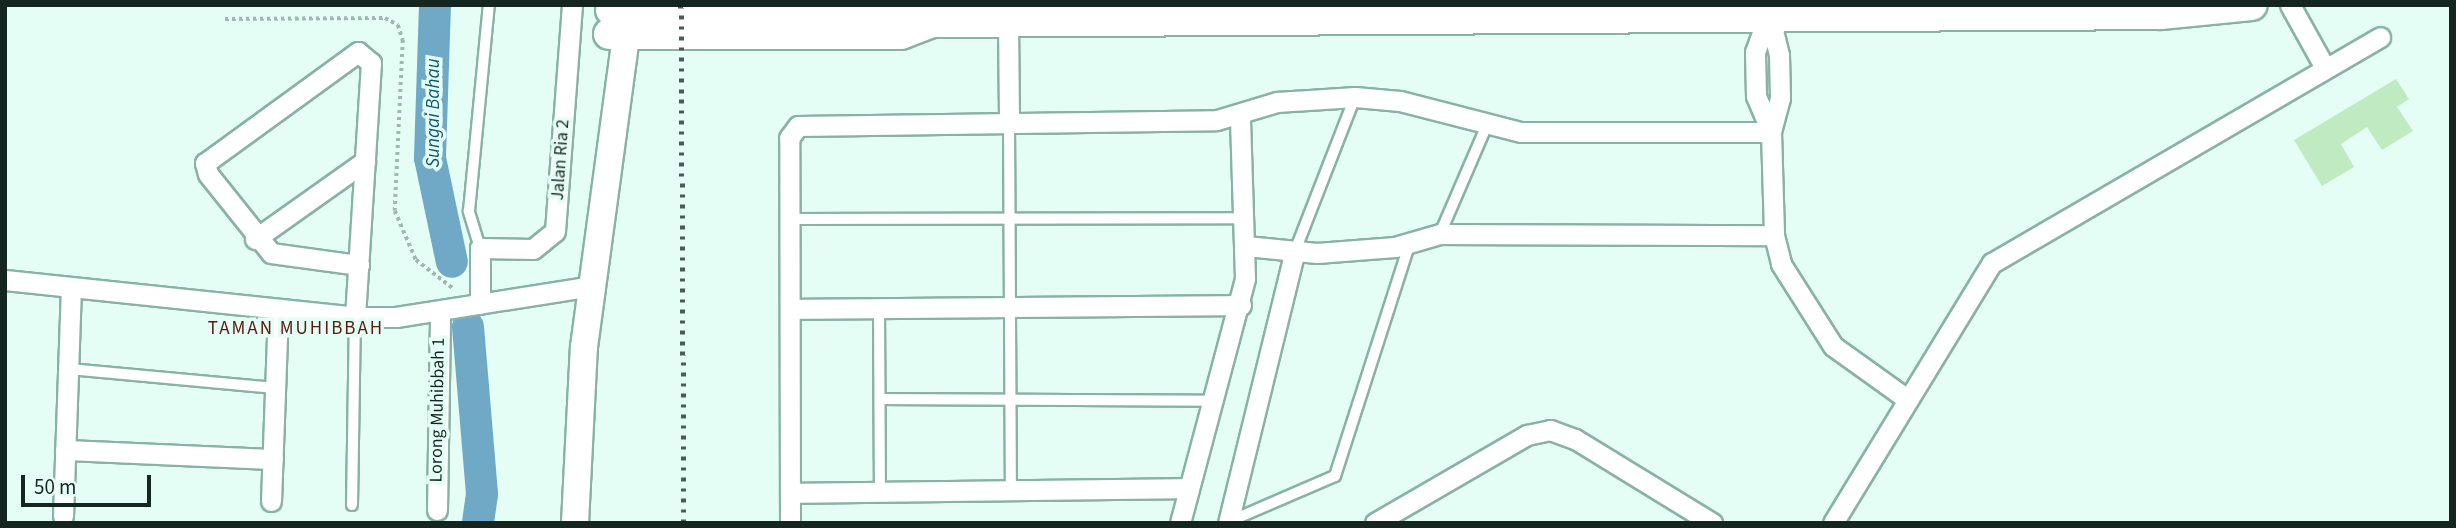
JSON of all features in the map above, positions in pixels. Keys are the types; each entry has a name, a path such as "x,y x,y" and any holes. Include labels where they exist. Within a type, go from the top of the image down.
{"main road":[{"path":"620,16 740,8 901,17 933,22 1008,22 1078,13 1244,19 1767,12 2161,14 2252,5"},
{"path":"620,16 901,17"},
{"path":"575,523 592,286 607,167 620,16"}],"street":[{"name":"Jalan Ria 2","path":"480,248 533,249 555,232 572,5"},
{"path":"1215,5 1244,19"},
{"path":"2290,5 2325,68"},
{"path":"1767,12 1755,52 1756,85 1771,132 1774,235 1788,278 1833,346 1907,399"},
{"path":"1008,22 1009,122"},
{"path":"1833,523 1992,263 2380,37"},
{"path":"355,317 359,265 371,64 358,52 205,163 255,239 280,256 359,265"},
{"path":"790,523 789,138 799,126 1217,120 1276,102 1355,97 1400,101 1521,132 1771,132"},
{"path":"1180,523 1241,305 1246,218 1240,115"},
{"path":"255,239 365,161"},
{"path":"1246,246 1295,251 1410,243 1440,234 1774,235"},
{"path":"480,248 480,304"},
{"path":"1228,523 1295,251"},
{"path":"5,280 278,311 355,317 440,311 592,286"},
{"path":"63,516 71,289"},
{"path":"789,309 1241,305"},
{"path":"271,501 278,311"},
{"name":"Lorong Muhibbah 1","path":"437,510 440,311"},
{"path":"1375,523 1527,435 1550,430 1575,439 1712,523"},
{"path":"65,450 273,459"},
{"path":"790,493 1189,488"}],"lane":[{"path":"480,248 469,211 489,5"},
{"path":"1295,251 1355,97"},
{"path":"1009,122 1011,490"},
{"path":"1440,234 1487,125"},
{"path":"790,219 1246,218"},
{"path":"1228,523 1335,476 1410,243"},
{"path":"879,308 880,491"},
{"path":"352,505 355,317"},
{"path":"69,369 275,388"},
{"path":"880,400 1214,401"}],"building":[{"path":"2396,79 2409,99 2397,107 2413,131 2382,150 2367,127 2341,144 2354,167 2322,186 2294,140"}],"waterway":[{"name":"Sungai Bahau","path":"435,5 430,158 452,262"},
{"name":"Sungai Bahau","path":"468,327 482,494 478,523"}],"railway":[{"path":"681,5 684,523"}],"district":[{"name":"TAMAN MUHIBBAH","path":"296,329"}]}
